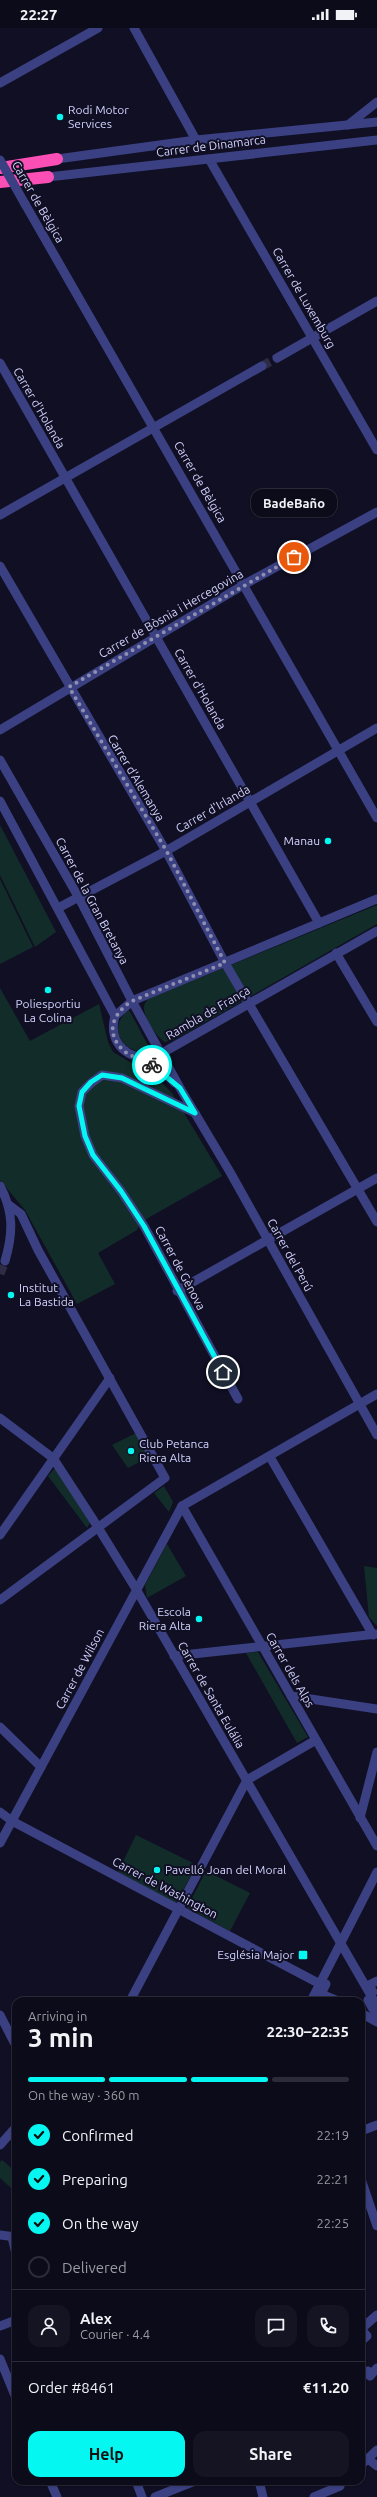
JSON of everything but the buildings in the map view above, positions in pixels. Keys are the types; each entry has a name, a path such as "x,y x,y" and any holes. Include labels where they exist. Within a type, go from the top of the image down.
{"highway":[{"path":"0,160 57,159"},
{"path":"0,168 57,159"},
{"path":"0,175 48,177"},
{"path":"0,182 48,177"}],"street":[{"path":"0,83 98,28"},
{"path":"134,28 196,140"},
{"path":"346,126 377,102"},
{"name":"Carrer de Dinamarca","path":"57,159 196,140 377,122"},
{"name":"Carrer de Dinamarca","path":"48,177 377,140"},
{"name":"Carrer de Luxemburg","path":"209,159 377,450"},
{"name":"Carrer de Bèlgica","path":"0,160 377,818"},
{"path":"277,358 377,301"},
{"name":"Carrer d'Holanda","path":"0,363 156,638 251,801 319,923"},
{"path":"0,515 262,366"},
{"name":"Carrer de Bòsnia i Hercegovina","path":"0,730 69,687 156,638 244,584 377,512"},
{"name":"Carrer d'Alemanya","path":"0,566 69,687 166,850 225,963 377,1222"},
{"name":"Carrer d'Irlanda","path":"58,908 166,850 377,728"},
{"name":"Carrer de la Gran Bretanya","path":"0,760 79,898 132,1001 162,1053"},
{"path":"0,801 115,1016 113,1029 116,1040 123,1050 136,1057"},
{"path":"115,1016 132,1001 377,900"},
{"name":"Rambla de França","path":"136,1057 151,1057 162,1053 377,931"},
{"path":"336,953 377,1022"},
{"name":"Carrer del Perú","path":"162,1053 180,1088 377,1435"},
{"name":"Carrer del Perú","path":"136,1057 165,1074 180,1088"},
{"name":"Carrer de Gènova","path":"195,1113 122,1078 102,1075 91,1082 82,1092 79,1106 85,1136 93,1155 121,1191 144,1226 177,1291 238,1399"},
{"path":"177,1291 377,1178"},
{"path":"0,1186 9,1205 12,1226 11,1240 5,1261"},
{"path":"0,1600 165,1478 42,1257 21,1214 9,1205"},
{"path":"0,1535 110,1378"},
{"path":"182,1506 270,1457 377,1394"},
{"name":"Carrer de Santa Eulália","path":"0,1418 53,1458 98,1528 136,1589 377,2006"},
{"path":"174,1656 375,1634 270,1457"},
{"name":"Carrer de Wilson","path":"0,1843 182,1506"},
{"name":"Carrer dels Alps","path":"182,1506 377,1846"},
{"path":"291,1696 377,1709"},
{"path":"0,1727 41,1767"},
{"path":"132,1997 247,1780 316,1740"},
{"path":"360,1818 377,1752"},
{"name":"Carrer de Washington","path":"0,1812 12,1821 320,1984"},
{"path":"313,1997 377,1872"},
{"path":"328,1997 321,1994 341,1951 377,2017"},
{"path":"364,1983 377,1976"},
{"path":"377,1981 369,1985 377,1998"},
{"path":"0,2014 12,2038"},
{"path":"365,2015 377,2022"},
{"path":"365,2130 377,2125"},
{"path":"0,2145 12,2132"},
{"path":"365,2191 377,2226"},
{"path":"0,2235 12,2237"},
{"path":"365,2322 377,2312"},
{"path":"365,2326 377,2315"},
{"path":"0,2326 12,2322"},
{"path":"0,2359 12,2388"},
{"path":"365,2371 368,2371 370,2376 377,2368"},
{"path":"365,2461 377,2450"},
{"path":"365,2462 377,2466"},
{"path":"52,2485 57,2497"},
{"path":"138,2485 142,2497"},
{"path":"155,2497 185,2485"},
{"path":"261,2485 263,2497"},
{"path":"314,2497 337,2485"},
{"path":"332,2497 340,2485"}],"green space":[{"path":"0,825 56,932 35,947 0,875"},
{"path":"0,879 33,947 0,964"},
{"path":"377,905 377,924 174,1040 165,1042 162,1040 148,1021 144,1007 148,999"},
{"path":"0,988 30,1041 99,1004 108,1042 113,1052 157,1078 172,1093 222,1176 141,1222 137,1230 98,1253 115,1284 77,1304 25,1210 0,1180"},
{"path":"129,1010 151,1051 141,1052 133,1050 121,1039 118,1032 119,1024 122,1017"},
{"name":"Club Petanca Riera Alta","path":"136,1433 149,1457 128,1468 112,1445"},
{"path":"56,1467 90,1523 87,1528 48,1476"},
{"path":"164,1486 173,1502 169,1512 154,1493"},
{"path":"167,1544 186,1576 147,1598 145,1585"},
{"path":"364,1566 377,1568 377,1626 369,1617"},
{"path":"258,1652 308,1737 297,1743 246,1653"},
{"name":"Pavelló Joan del Moral","path":"136,1835 197,1865 176,1903 118,1872"},
{"path":"206,1871 250,1893 230,1931 187,1908"},
{"path":"2,2160 12,2169 12,2189 0,2178 0,2162"}],"tunnel":[{"path":"262,366 277,358"},
{"path":"0,1274 5,1261"}],"way so far":[{"path":"152,1065 128,1054 119,1045 113,1029 115,1016 122,1007 132,1001 225,963 166,850 69,687 156,638 244,584 294,557"}],"place":[{"name":"Rodi Motor Services","path":"60,117"},
{"name":"BadeBaño","path":"294,557"},
{"name":"Manau","path":"328,841"},
{"name":"Poliesportiu La Colina","path":"48,990"},
{"name":"Institut La Bastida","path":"11,1295"},
{"name":"Club Petanca Riera Alta","path":"131,1451"},
{"name":"Escola Riera Alta","path":"199,1619"},
{"name":"Pavelló Joan del Moral","path":"157,1870"},
{"name":"Església Major","path":"303,1955"}],"route":[{"path":"152,1065 165,1074 180,1088 195,1113 186,1111 156,1093 122,1078 102,1075 91,1082 82,1092 79,1106 85,1136 93,1155 121,1191 144,1226 177,1291 223,1372"}]}
